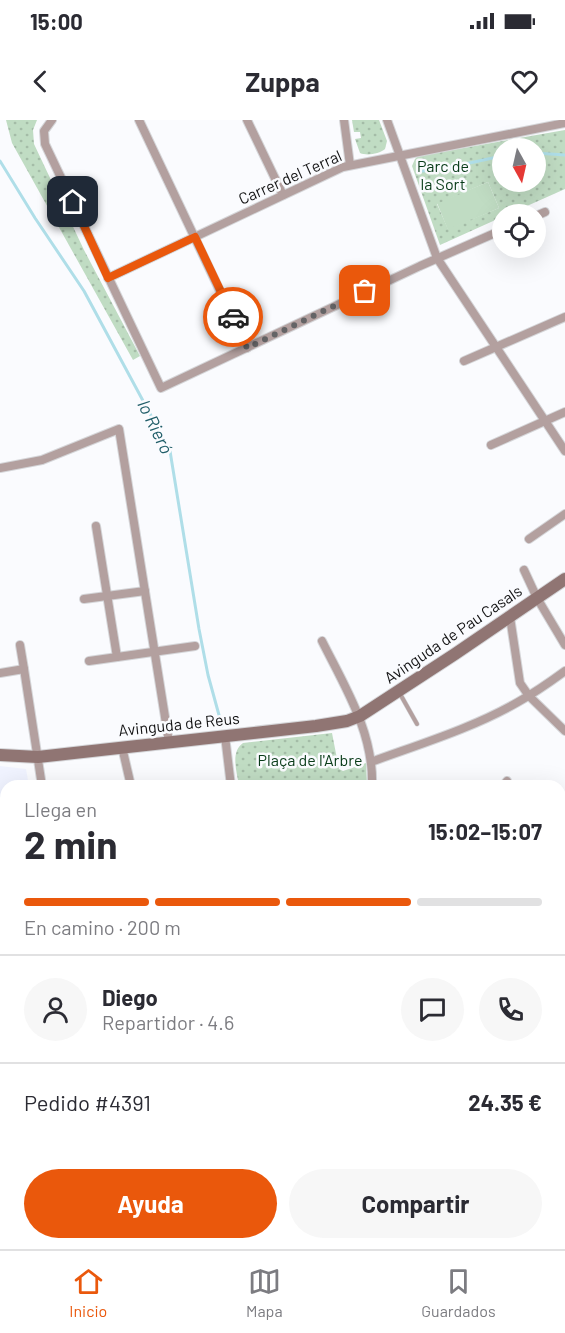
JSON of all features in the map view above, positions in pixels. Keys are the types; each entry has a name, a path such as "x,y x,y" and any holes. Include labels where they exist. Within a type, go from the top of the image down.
{"street":[{"path":"52,120 44,131 45,144 161,388 492,234"},
{"path":"139,120 247,348"},
{"path":"247,120 283,195"},
{"path":"344,120 350,165"},
{"path":"387,120 437,258 565,451"},
{"name":"Carrer del Terral","path":"108,278 350,165 536,124 565,123"},
{"path":"464,361 565,317"},
{"path":"491,445 565,412"},
{"path":"0,468 42,460 119,429 169,742"},
{"path":"529,539 565,514"},
{"path":"96,526 117,657"},
{"path":"524,570 537,598 565,645"},
{"name":"Avinguda de Pau Casals","path":"360,716 565,579"},
{"path":"84,599 145,591"},
{"path":"510,617 518,676 522,687 565,731"},
{"path":"557,632 565,627"},
{"path":"322,641 360,716 371,762 372,780"},
{"path":"20,645 41,780"},
{"path":"89,661 195,646"},
{"path":"0,673 24,669"},
{"path":"371,762 501,711 529,696 565,671"},
{"name":"Avinguda de Reus","path":"0,755 38,757 326,724 360,716"},
{"path":"225,736 230,780"},
{"path":"122,747 130,780"}],"lane":[{"path":"399,691 417,724"}],"shaded area":[{"path":"0,766 26,769 28,780 0,780"}],"green space":[{"path":"6,120 37,120 33,130 34,144 84,250 140,356 133,360 12,143"},
{"path":"352,120 379,120 387,141 385,149 373,154 360,153 355,139 361,138 360,132 354,132"},
{"name":"Parc de la Sort","path":"565,130 565,189 531,204 497,204 492,192 546,192 546,138 520,138"},
{"name":"Parc de la Sort","path":"492,143 492,191 488,182 437,204 448,229 492,211 492,222 440,245 412,166 418,156"},
{"path":"488,182 497,204 492,204 492,211 448,230 437,203"},
{"name":"Plaça de l'Arbre","path":"332,733 339,769 343,771 366,763 367,780 238,780 235,757 243,743"}],"waterway":[{"path":"546,154 565,155"},
{"path":"422,171 492,158"},
{"name":"lo Rieró","path":"0,161 84,291 170,451 199,629 208,675 222,726"}],"way so far":[{"path":"233,317 247,348 365,291"}],"route":[{"path":"73,202 108,278 195,237 233,317"}]}
